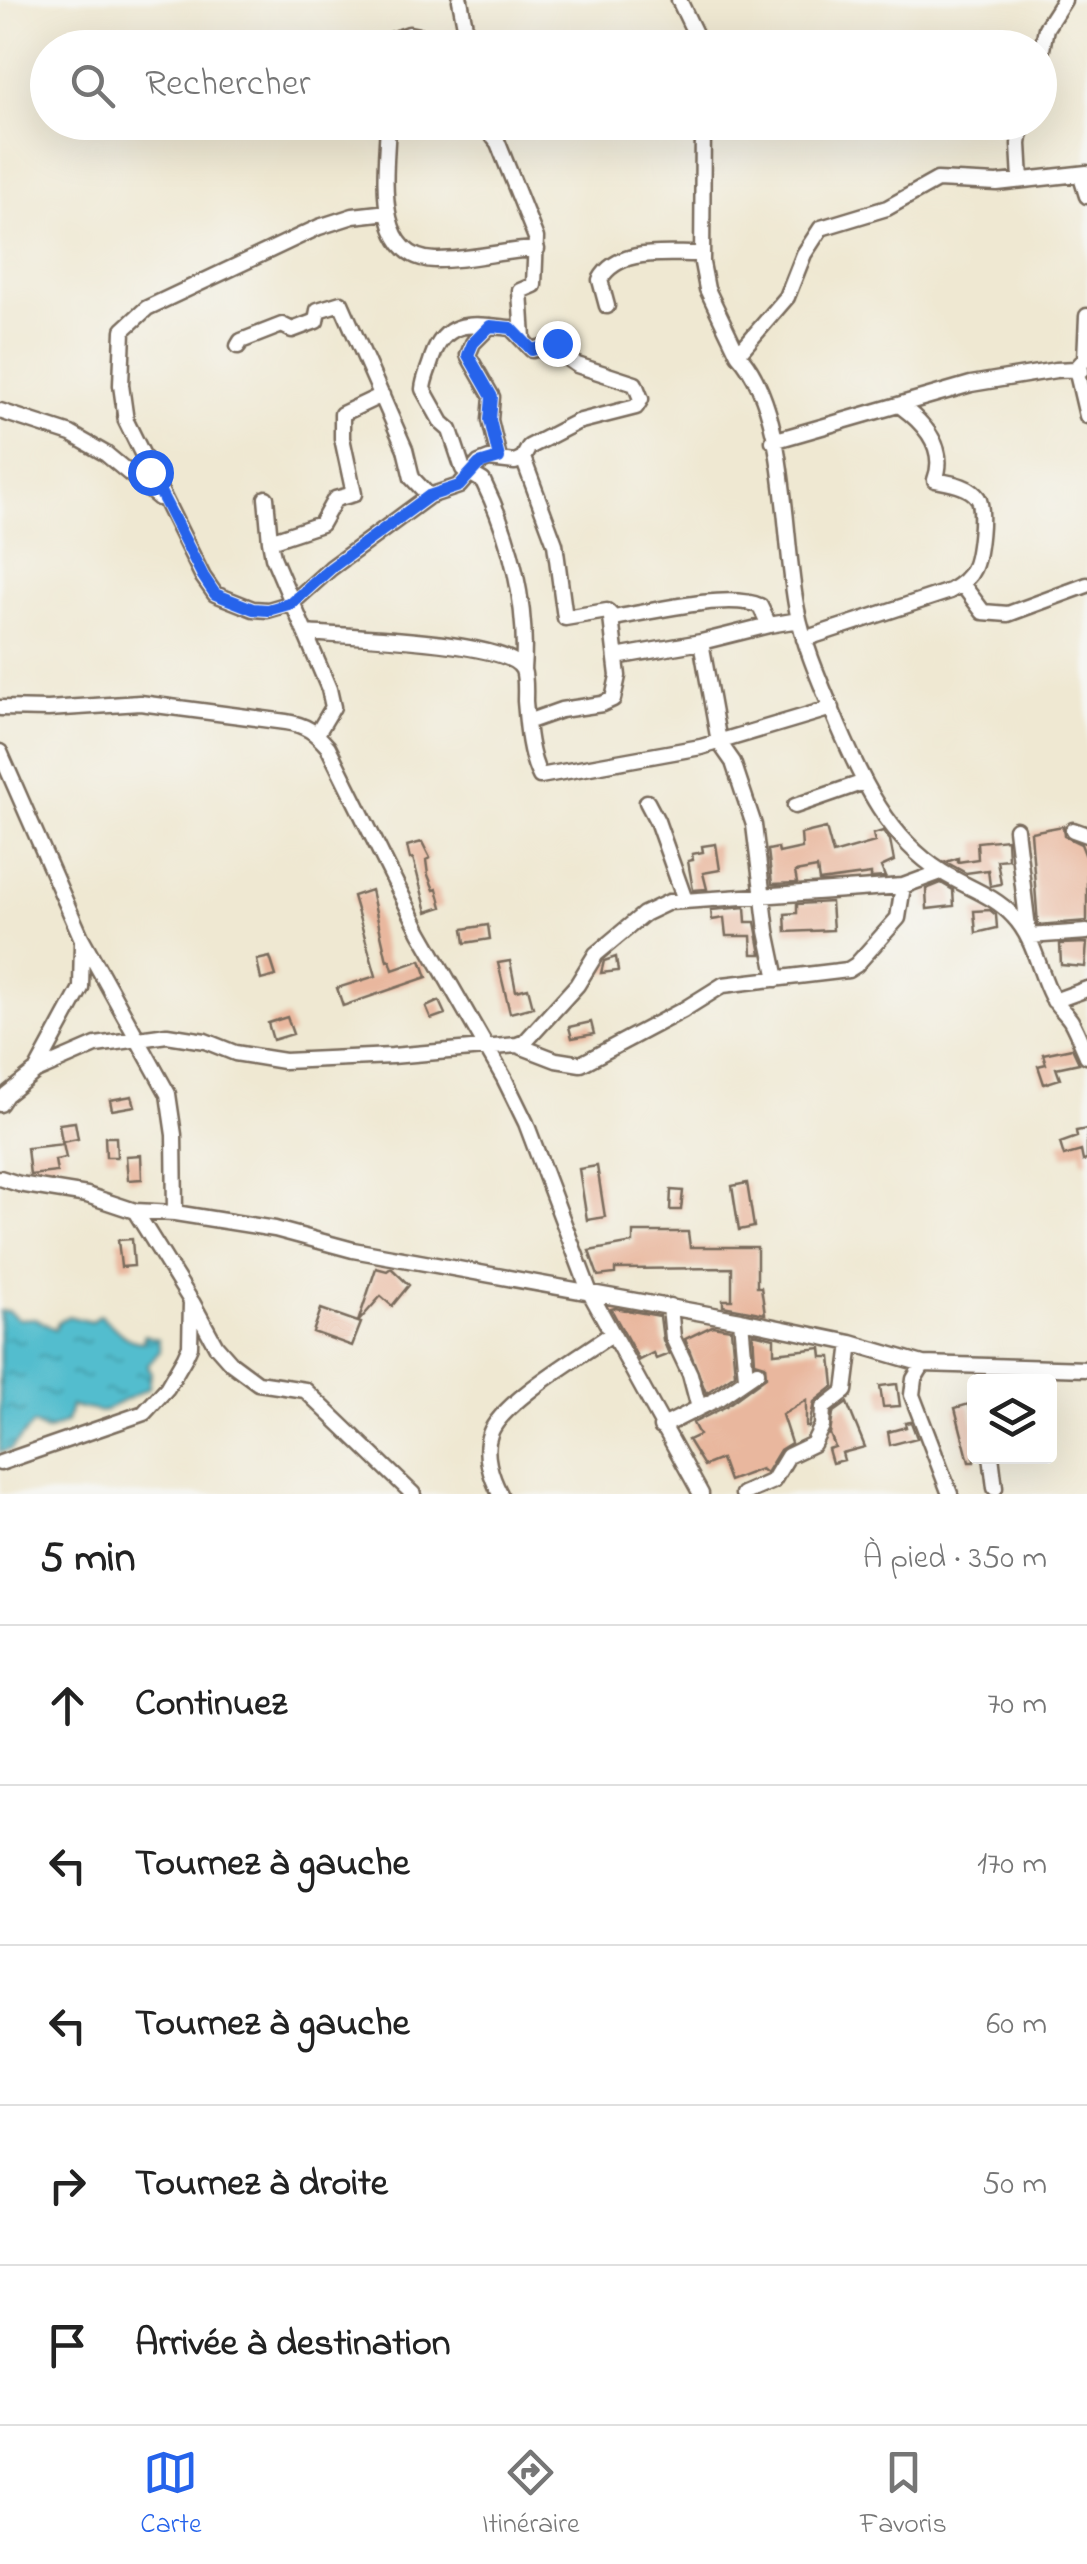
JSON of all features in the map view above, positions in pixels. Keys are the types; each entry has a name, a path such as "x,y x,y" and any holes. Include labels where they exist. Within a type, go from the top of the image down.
{"street":[{"path":"460,0 466,30"},
{"path":"679,0 693,30"},
{"path":"1046,30 1064,0"},
{"path":"388,140 388,212 398,242 414,256 431,260 537,248"},
{"path":"496,140 536,238 534,285 520,291 523,338"},
{"path":"702,140 702,254 707,290 738,354 750,366 764,400 799,620 832,708 864,782 892,829 920,858 997,901 1029,936"},
{"path":"1020,140 1020,180"},
{"path":"738,354 787,297 804,254 821,228 887,208 937,180 997,183 1084,173 1087,196"},
{"path":"388,212 353,216 319,227 147,308 123,330 120,385 126,422 215,594 253,609 268,610 292,603 331,568 429,496 459,486 468,474 479,464 499,458 515,462 523,458 529,447 576,422 636,407 641,399 635,384 569,362 557,343 535,350 511,328 456,327 446,332 437,342 423,385 450,430 468,474 483,481 506,540 524,618 527,722 540,776 719,742 832,708"},
{"path":"607,306 600,280 616,262 642,255 702,254"},
{"path":"238,346 240,341 280,326 292,330 313,324 318,310 341,302 408,456 412,478 429,496"},
{"path":"1087,316 1081,370 1087,416"},
{"path":"490,326 473,343 468,355 492,397 490,420 499,458"},
{"path":"773,441 970,384 1047,371 1081,370"},
{"path":"270,541 320,524 336,499 354,494 342,438 342,414 382,395"},
{"path":"804,639 909,606 962,584 974,568 981,506 977,496 967,489 934,480 940,457 928,430 902,406"},
{"path":"0,411 72,434 106,454 165,503"},
{"path":"523,458 555,544 565,618 606,611 611,618 618,676 609,702 561,710 527,722"},
{"path":"266,498 273,557 333,707 317,734"},
{"path":"962,584 970,600 983,612 1008,614 1087,585"},
{"path":"611,618 682,606 742,602 760,606 770,625"},
{"path":"616,657 799,620"},
{"path":"304,633 396,638 498,653 523,670"},
{"path":"701,642 719,742 733,762 754,825 776,979"},
{"path":"0,708 140,703 304,725 317,734 328,747 420,932 504,1078 526,1123 590,1293 700,1494"},
{"path":"0,752 81,937 168,1094 174,1135 175,1213"},
{"path":"796,806 864,782"},
{"path":"648,802 685,900"},
{"path":"1016,829 1029,936 1054,1001 1070,1020 1087,1056"},
{"path":"0,1104 6,1094 36,1071 96,1044 139,1038 167,1035 205,1041 236,1053 284,1061 517,1045 576,986 596,954 644,914 669,902 903,886 941,872"},
{"path":"517,1045 556,1060 580,1064 683,1010 723,984 848,970 898,918 903,886"},
{"path":"1029,936 1087,932"},
{"path":"36,1071 80,988 81,937"},
{"path":"1054,1001 1087,988"},
{"path":"0,1178 87,1196 135,1211 175,1213 275,1229 353,1250 741,1320 979,1374 1087,1369"},
{"path":"135,1211 216,1346 231,1362 258,1383 304,1390 413,1494"},
{"path":"0,1464 144,1413 167,1388 190,1346 191,1301"},
{"path":"670,1306 673,1338 690,1374 699,1408"},
{"path":"661,1426 699,1408 752,1374 741,1320"},
{"path":"500,1494 488,1464 489,1436 498,1420 523,1396 610,1335"},
{"path":"743,1494 773,1481 788,1456 819,1437 823,1408 845,1391 850,1343"},
{"path":"923,1364 914,1379 912,1395 950,1494"},
{"path":"991,1464 995,1488"}],"water":[{"path":"0,1311 8,1311 19,1319 36,1318 55,1330 68,1316 91,1322 99,1315 129,1339 143,1342 144,1335 158,1339 160,1351 148,1365 149,1388 101,1412 71,1406 67,1422 46,1431 33,1424 11,1449 0,1452"}],"building":[{"path":"1063,826 1064,836 1081,844 1087,859 1087,921 1038,925 1031,832"},
{"path":"826,828 833,854 875,842 873,834 883,831 890,840 894,861 881,867 885,877 871,878 871,874 819,881 817,868 795,872 797,883 772,884 768,850 778,848 779,853 802,848 801,834"},
{"path":"1007,839 1008,859 997,860 1001,884 990,886 988,870 966,873 946,862 978,859 977,842"},
{"path":"422,842 430,858 426,860 428,875 442,907 427,912 407,846"},
{"path":"716,844 720,870 703,873 707,889 693,890 688,861 693,860 692,854 703,852 702,846"},
{"path":"941,883 953,890 954,906 927,909 926,889"},
{"path":"371,890 387,961 390,960 393,970 421,960 427,977 343,1006 337,988 376,976 353,896"},
{"path":"831,902 833,930 786,932 785,914 797,913 797,904"},
{"path":"745,907 746,922 755,922 761,954 752,954 751,936 726,936 724,918 712,920 711,910"},
{"path":"990,910 996,915 997,928 976,933 974,911"},
{"path":"488,925 490,939 465,943 463,929"},
{"path":"1087,943 1085,967 1061,965 1060,944"},
{"path":"270,957 276,976 261,980 257,960"},
{"path":"616,957 618,971 601,973 604,961"},
{"path":"510,961 516,991 528,988 533,1007 510,1013 498,963"},
{"path":"439,1001 445,1014 431,1019 426,1007"},
{"path":"287,1017 293,1034 273,1040 268,1023"},
{"path":"591,1022 594,1034 572,1038 569,1027"},
{"path":"1072,1048 1079,1063 1056,1068 1060,1079 1044,1084 1038,1066 1046,1064 1043,1054"},
{"path":"132,1096 135,1106 112,1110 110,1100"},
{"path":"75,1122 78,1139 62,1142 59,1124"},
{"path":"1087,1129 1087,1160 1083,1161 1081,1151 1064,1156 1060,1143 1077,1137 1076,1131"},
{"path":"105,1137 116,1137 117,1157 106,1157"},
{"path":"63,1144 66,1158 55,1160 57,1172 30,1175 27,1148"},
{"path":"141,1155 142,1179 128,1180 126,1156"},
{"path":"597,1166 605,1217 587,1220 579,1169"},
{"path":"747,1183 754,1227 739,1230 732,1186"},
{"path":"671,1190 683,1191 681,1210 670,1210"},
{"path":"633,1232 688,1232 690,1247 757,1247 757,1287 761,1287 765,1314 723,1306 723,1300 732,1300 732,1268 615,1269 615,1274 598,1276 589,1251 633,1243"},
{"path":"132,1239 134,1266 121,1267 118,1240"},
{"path":"376,1268 391,1268 409,1285 392,1306 381,1296 358,1322"},
{"path":"321,1309 361,1323 352,1346 313,1332"},
{"path":"611,1309 660,1316 669,1354 656,1359 653,1353 639,1360"},
{"path":"712,1326 731,1329 735,1374 706,1393 685,1339"},
{"path":"753,1333 774,1338 774,1353 821,1348 822,1357 831,1357 834,1386 814,1402 809,1427 806,1400 782,1415 791,1443 780,1450 766,1473 761,1469 729,1481 721,1459 704,1466 688,1440 699,1435 693,1423 725,1407 766,1377 765,1365 755,1362"},
{"path":"897,1384 900,1406 883,1407 880,1386"},
{"path":"847,1403 865,1447 842,1453 844,1460 832,1463 828,1449 835,1447 830,1434 833,1413"},
{"path":"967,1405 967,1454 955,1408"},
{"path":"911,1422 917,1438 890,1445 888,1432"}],"route":[{"path":"150,472 215,594 253,609 268,610 292,603 331,568 429,496 459,486 479,464 499,458 490,420 492,397 468,355 473,343 490,326 511,328 532,350 557,343"}]}
